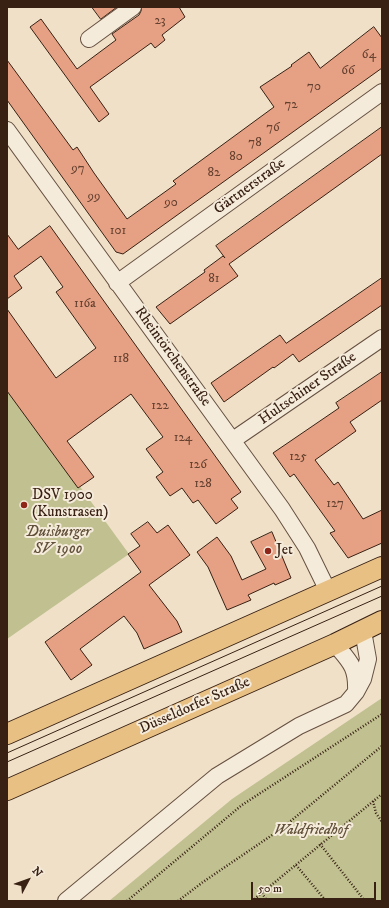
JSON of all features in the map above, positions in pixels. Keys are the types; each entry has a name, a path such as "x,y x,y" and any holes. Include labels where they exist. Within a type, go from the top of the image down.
{"main road":[{"path":"7,734 382,567"},
{"name":"Düsseldorfer Straße","path":"7,790 382,622"}],"street":[{"path":"89,39 133,7"},
{"name":"Gärtnerstraße","path":"117,283 382,92"},
{"name":"Rheintörchenstraße","path":"7,130 282,509 307,548 328,591"},
{"name":"Hultschiner Straße","path":"233,440 382,338"},
{"path":"66,901 217,776 299,726 346,704 364,679 368,659 363,631"},
{"path":"335,644 354,667 356,692"}],"path":[{"path":"127,901 242,805 382,714"},
{"path":"178,901 281,828 382,746"},
{"path":"252,901 382,794"},
{"path":"373,801 376,813 382,822"},
{"path":"320,844 365,901"},
{"path":"296,865 326,901"},
{"path":"262,893 267,901"}],"green space":[{"name":"Duisburger SV 1900","path":"7,386 129,554 7,639"},
{"name":"Waldfriedhof","path":"382,698 382,901 109,901 232,799"}],"building":[{"path":"92,7 117,7 101,19"},
{"path":"142,7 179,7 185,17 162,35 165,40 155,48 151,43 90,87 109,114 99,122 30,27 41,19 77,69 116,40 112,34 139,15"},
{"path":"374,27 382,38 382,68 123,254 116,252 7,100 7,60 73,150 77,147 127,219 176,184 173,181 274,107 260,87 292,66 291,65 309,52 320,68"},
{"path":"382,127 382,154 229,264 238,276 170,324 156,307 205,272 204,270 223,256 225,258 216,246"},
{"path":"50,226 241,492 231,499 238,508 216,524 198,500 193,503 182,488 170,496 156,477 163,472 146,449 163,437 131,394 67,441 94,477 78,488 7,391 7,309 56,378 96,348 56,292 63,287 41,256 14,276 22,288 7,299 7,234 18,249"},
{"path":"382,278 382,305 299,362 293,354 224,402 211,383 280,335 286,343"},
{"path":"382,372 382,400 350,422 356,431 315,460 334,485 338,482 363,519 382,510 382,543 348,558 330,533 335,531 294,474 290,477 273,453 339,408 336,403"},
{"path":"148,522 157,533 168,525 190,555 149,585 177,621 182,632 144,649 137,633 124,616 80,649 92,665 71,680 45,642 141,572 128,554 140,546 131,534"},
{"path":"272,532 291,578 275,585 274,583 248,595 251,600 227,610 208,567 197,552 217,537 231,556 242,580 266,569 251,542"}],"tram line":[{"path":"7,753 382,586"},
{"path":"7,762 382,596"}],"place":[{"name":"DSV 1900 (Kunstrasen)","path":"24,505"},
{"name":"Jet","path":"268,551"}]}
